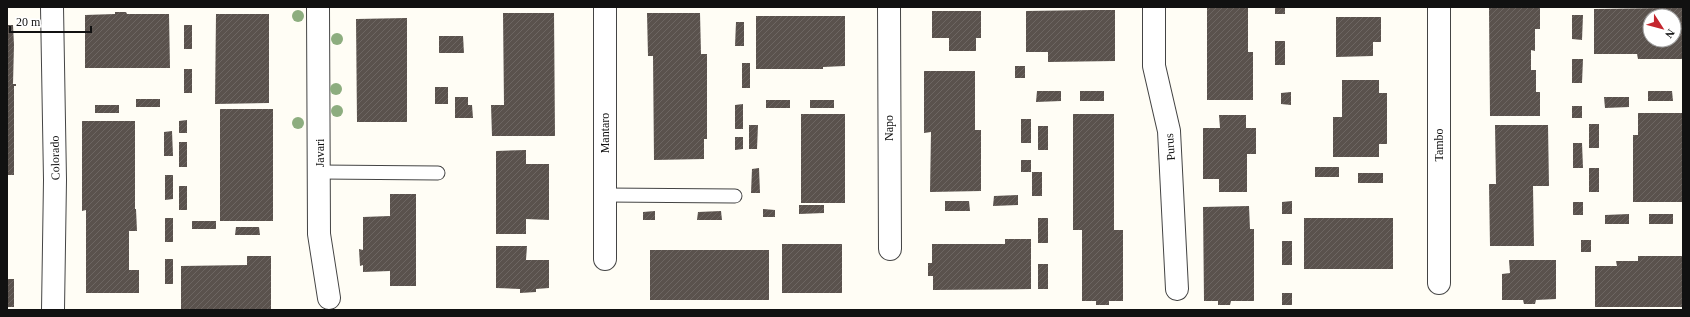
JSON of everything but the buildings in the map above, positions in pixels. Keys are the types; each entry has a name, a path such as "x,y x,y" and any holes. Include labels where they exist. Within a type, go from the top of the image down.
{"street":[{"name":"Colorado","path":"52,7 55,180 53,310"},
{"name":"Javari","path":"318,7 320,172 319,234 329,298"},
{"name":"Mantaro","path":"604,259 605,7"},
{"name":"Napo","path":"889,7 890,249"},
{"name":"Purus","path":"1154,7 1154,66 1169,131 1177,289"},
{"name":"Tambo","path":"1439,7 1439,283"}],"lane":[{"path":"320,172 438,173"},
{"path":"605,195 735,196"}]}
